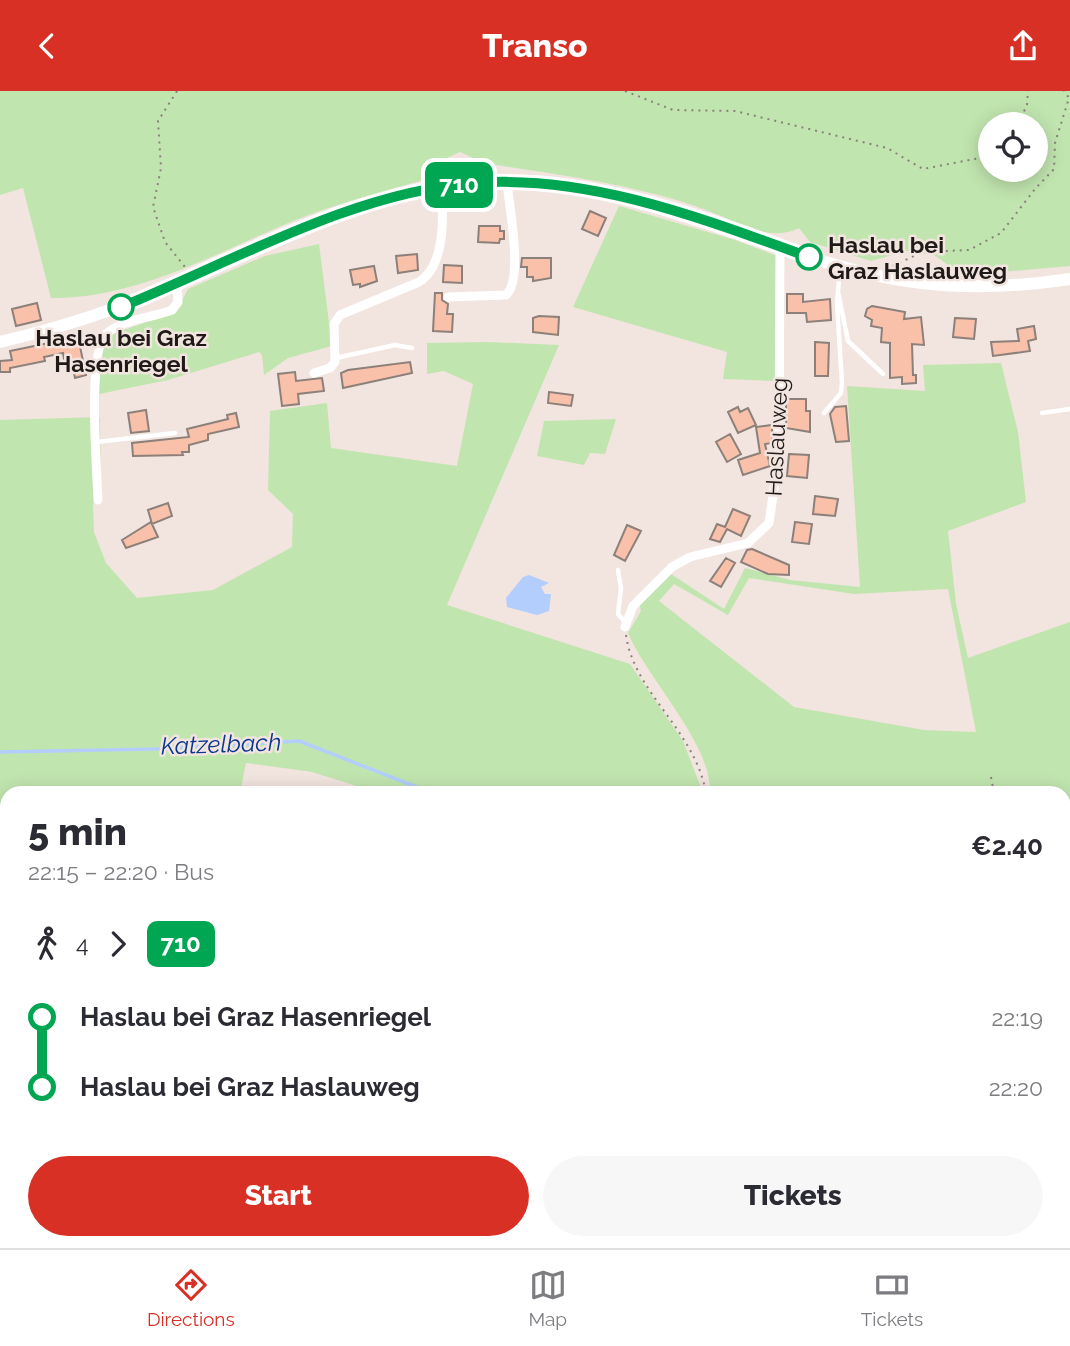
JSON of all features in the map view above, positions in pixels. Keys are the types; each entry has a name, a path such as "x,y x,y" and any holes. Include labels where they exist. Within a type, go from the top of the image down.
{"main road":[{"path":"0,342 51,330 177,285 356,210 442,188 507,182 588,190 667,209 873,275 976,288 1070,279"}],"street":[{"path":"448,297 506,295 512,288 514,242 507,182"},
{"path":"314,373 330,368 336,358 333,335 337,318 353,308 419,282 430,273 443,222 442,188"},
{"name":"Haslauweg","path":"625,625 643,595 672,567 690,557 748,543 769,523 779,455 780,247"},
{"path":"98,500 95,359 99,343 114,329 172,310 178,302 177,285"}],"lane":[{"path":"824,413 841,393 838,292 841,266"},
{"path":"838,292 848,341 883,374"},
{"path":"336,358 395,345 412,348"},
{"path":"1042,413 1070,409"},
{"path":"97,442 175,433"},
{"path":"618,569 621,588 618,614 625,625"}],"path":[{"path":"177,91 158,121 161,168 153,207 165,242 193,277"},
{"path":"625,91 673,110 735,111 887,148 923,169 978,158"},
{"path":"1024,112 1028,91"},
{"path":"873,275 922,252 969,250 1001,233 1035,188 1054,169 1055,143 1069,98 1065,91"},
{"path":"625,625 634,664 695,756 704,786"},
{"path":"991,777 993,786"}],"green space":[{"path":"0,91 1070,91 1070,266 1002,272 955,270 934,255 906,251 871,261 810,242 799,228 788,232 765,232 654,194 598,181 484,163 460,152 440,161 431,178 293,221 145,283 83,296 51,298 23,188 0,195"},
{"path":"619,206 735,240 777,256 776,381 723,379 727,352 573,307"},
{"path":"319,244 332,346 288,358 264,375 262,355 259,352 168,380 99,394 101,346 112,334 176,312 188,289 265,256"},
{"path":"427,343 559,345 447,605 630,664 683,741 700,786 357,786 312,772 246,763 241,786 0,786 0,420 100,417 101,492 93,504 94,532 106,563 137,598 213,590 292,547 293,514 268,490 270,411 327,403 331,448 457,466 473,384 444,371 427,374"},
{"path":"1001,363 1018,432 1026,502 948,531 956,604 968,658 1070,622 1070,786 709,786 701,754 690,733 628,633 641,611 639,603 671,574 724,609 745,568 790,580 860,587 847,386 925,391 923,365","holes":["749,578 854,594 948,589 976,732 924,730 794,707 659,601 674,584 728,615"]},
{"path":"616,419 605,454 590,453 584,465 537,456 544,421"}],"water":[{"path":"529,575 549,583 541,587 545,594 551,594 549,611 537,615 507,607 506,598 523,577"}],"building":[{"path":"590,211 606,218 598,236 582,229"},
{"path":"479,226 500,226 500,231 504,231 504,239 500,239 499,243 478,242"},
{"path":"417,254 418,270 398,273 396,256"},
{"path":"522,258 551,258 551,278 533,281 533,277 527,277 527,267 521,267"},
{"path":"444,265 462,266 462,283 443,282"},
{"path":"374,266 377,281 360,287 360,284 353,285 350,270"},
{"path":"435,293 442,293 442,300 448,304 447,314 453,314 452,332 433,331"},
{"path":"787,294 803,294 803,302 830,299 831,320 807,322 806,313 787,313"},
{"path":"37,303 41,320 16,326 12,309"},
{"path":"872,306 905,312 904,319 921,317 924,345 912,344 913,375 916,375 916,383 902,384 902,377 890,378 890,343 881,342 882,328 871,326 872,320 865,316 867,309"},
{"path":"559,317 558,335 533,332 533,318"},
{"path":"955,318 976,319 974,339 953,337"},
{"path":"1034,326 1036,339 1028,341 1030,351 993,356 991,342 1019,341 1017,329"},
{"path":"78,337 86,375 75,378 71,358 64,359 63,353 44,357 45,361 10,368 10,372 0,372 0,361 12,360 10,351"},
{"path":"815,342 829,343 828,376 815,376"},
{"path":"410,362 412,373 343,388 341,373 348,370"},
{"path":"295,372 296,381 322,378 324,391 298,394 299,404 282,406 278,374"},
{"path":"549,392 573,395 571,406 548,403"},
{"path":"786,399 806,399 806,411 810,411 810,432 786,428"},
{"path":"846,406 849,441 836,442 830,414 835,407"},
{"path":"738,407 740,412 748,408 756,425 738,433 728,412"},
{"path":"146,410 149,431 131,433 128,413"},
{"path":"236,413 239,427 208,434 208,440 189,445 189,452 182,452 183,455 133,456 132,443 189,437 187,429 228,419 227,415"},
{"path":"772,425 772,443 765,444 770,466 743,475 738,460 760,453 756,427"},
{"path":"730,434 741,454 727,462 716,442"},
{"path":"789,454 809,455 807,478 787,476"},
{"path":"815,496 838,499 835,516 813,514"},
{"path":"168,503 172,516 152,524 148,510"},
{"path":"733,509 750,516 741,536 727,529 720,542 710,539 717,524 725,527"},
{"path":"151,522 158,537 126,548 122,540"},
{"path":"795,522 812,524 809,544 792,542"},
{"path":"627,525 641,531 625,561 614,555"},
{"path":"752,549 789,565 789,575 768,574 741,562 747,550"},
{"path":"726,558 735,563 721,587 710,581"}],"waterway":[{"name":"Katzelbach","path":"0,752 154,749 299,741 414,786"}],"bus line":[{"name":"710","path":"121,307 356,210 442,188 475,183 546,184 588,190 667,209 809,257"}],"place":[{"name":"Haslau bei Graz Haslauweg","path":"809,257"},
{"name":"Haslau bei Graz Hasenriegel","path":"121,307"}]}
